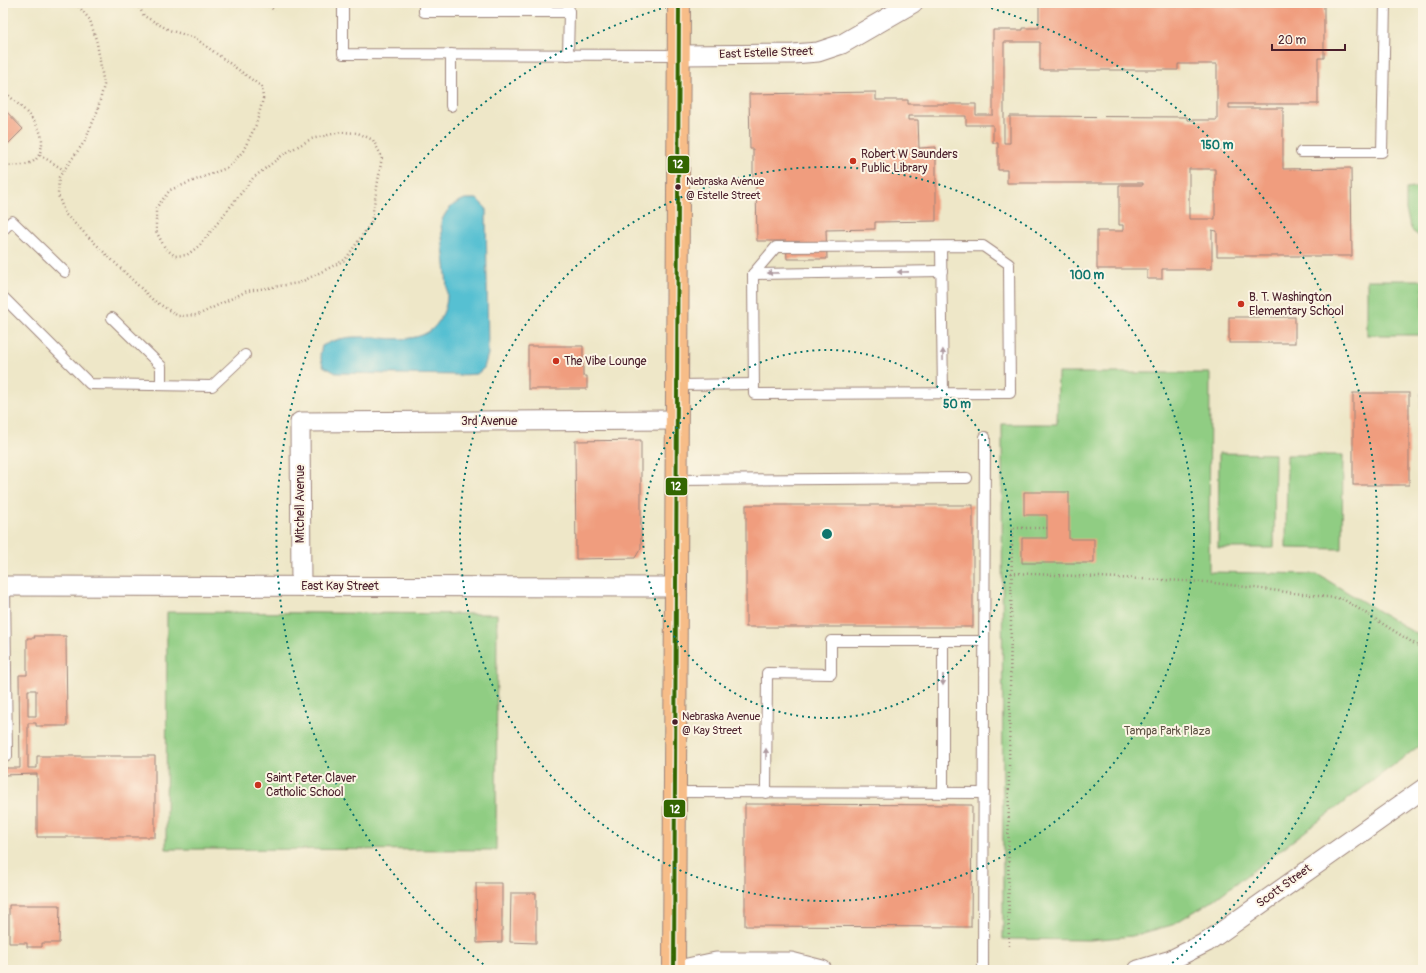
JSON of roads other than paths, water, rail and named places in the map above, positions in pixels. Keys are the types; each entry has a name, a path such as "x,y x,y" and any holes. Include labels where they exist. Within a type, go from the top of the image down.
{"main road":[{"path":"676,970 679,3"}],"street":[{"name":"East Estelle Street","path":"679,55 793,54 818,52 842,44 913,3"},
{"name":"3rd Avenue","path":"300,422 677,420"},
{"name":"Mitchell Avenue","path":"300,422 301,586"},
{"name":"East Kay Street","path":"4,586 677,587"},
{"name":"Scott Street","path":"1138,970 1171,960 1207,942 1423,789"},
{"path":"676,970 716,962 791,962 822,970"}],"lane":[{"path":"342,3 342,54 679,55"},
{"path":"424,3 424,12 568,8 568,55"},
{"path":"1301,152 1382,152 1385,3"},
{"path":"451,54 451,106"},
{"path":"3,230 12,221 64,272"},
{"path":"983,246 1009,264 1010,393 754,394 753,274 776,247 941,247 983,246"},
{"path":"941,247 944,394"},
{"path":"753,274 942,272"},
{"path":"3,297 90,384 212,386 245,355"},
{"path":"112,318 161,366 161,386"},
{"path":"678,385 754,384"},
{"path":"983,970 985,437"},
{"path":"677,480 967,478"},
{"path":"3,756 7,756 4,586"},
{"path":"766,793 767,673 831,674 831,641 984,641"},
{"path":"944,641 944,793"},
{"path":"676,792 984,793"}],"water":[{"path":"465,199 477,199 486,208 488,354 484,368 477,374 461,375 336,373 323,366 320,355 322,346 331,342 352,337 390,339 413,338 423,335 432,329 439,321 445,308 447,295 441,222 450,208"}],"place":[{"name":"Robert W Saunders Public Library","path":"853,161"},
{"name":"Nebraska Avenue @ Estelle Street","path":"678,187"},
{"name":"B. T. Washington Elementary School","path":"1241,304"},
{"name":"The Vibe Lounge","path":"556,361"},
{"name":"Nebraska Avenue @ Kay Street","path":"675,722"},
{"name":"Saint Peter Claver Catholic School","path":"258,785"}],"park label":[{"name":"Tampa Park Plaza","path":"1167,731"}]}
